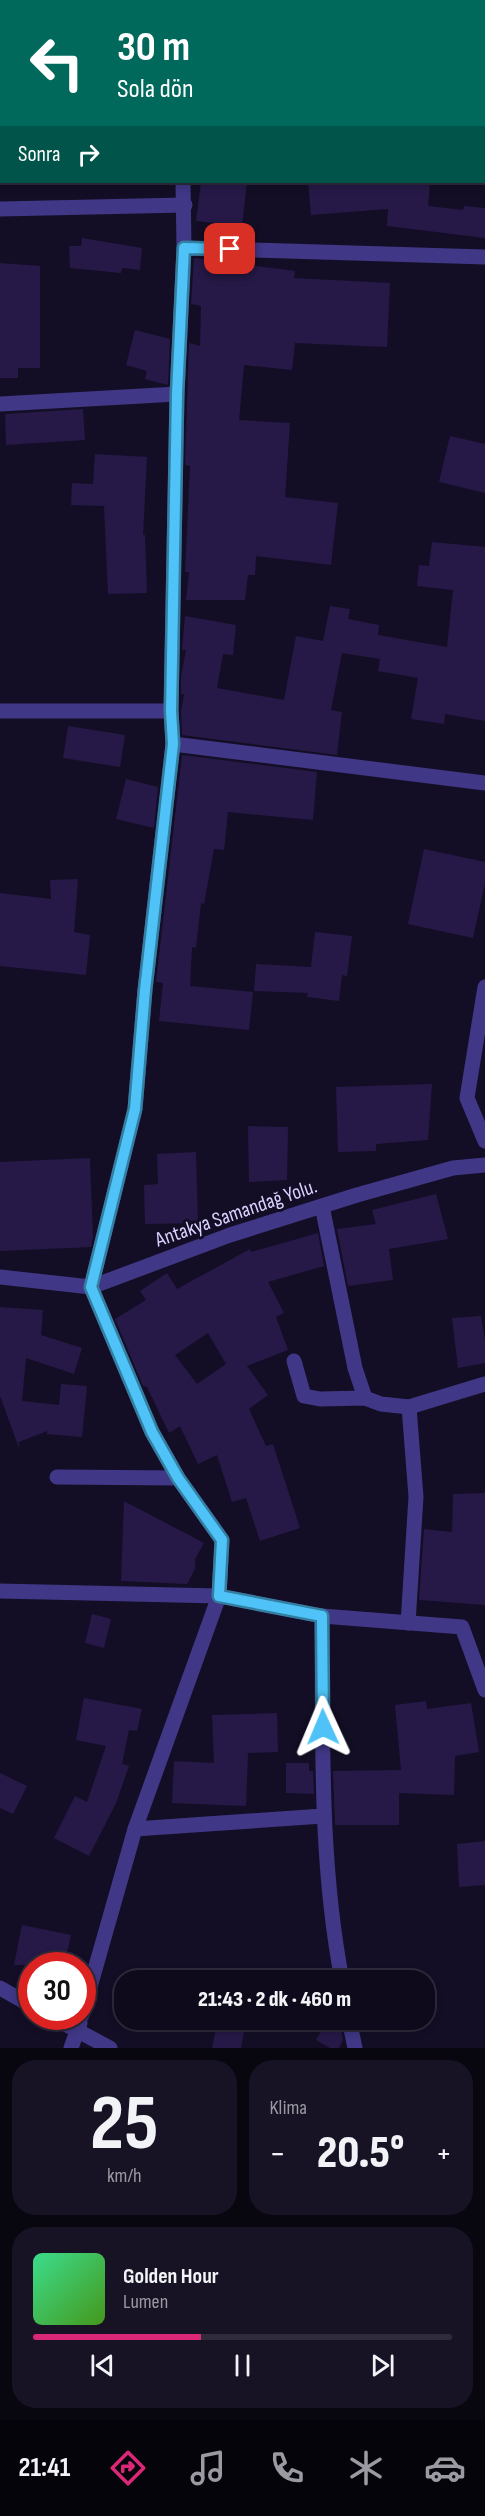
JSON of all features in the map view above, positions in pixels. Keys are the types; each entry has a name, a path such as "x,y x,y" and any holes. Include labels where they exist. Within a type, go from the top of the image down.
{"street":[{"path":"96,1967 135,1830 219,1596 222,1540 178,1478 152,1432 91,1287 135,1109 145,990 173,744 171,711 177,394 185,205 183,183"},
{"path":"0,209 185,205"},
{"path":"184,248 485,257"},
{"path":"0,404 177,394"},
{"path":"0,711 171,711"},
{"path":"173,744 485,783"},
{"path":"485,987 467,1098 485,1141"},
{"name":"Antakya Samandağ Yolu.","path":"0,1277 91,1287 230,1235 322,1206 453,1168 485,1165"},
{"path":"322,1206 354,1368 364,1398"},
{"path":"294,1361 304,1396 320,1399 364,1398 381,1404 409,1407 485,1384"},
{"path":"408,1623 416,1497 409,1407"},
{"path":"57,1477 178,1478"},
{"path":"0,1591 219,1596 322,1616 462,1627 485,1690"},
{"path":"322,1616 323,1816 340,1970"},
{"path":"135,1830 323,1816"},
{"path":"0,1988 18,1998"},
{"path":"74,2030 110,2048"},
{"path":"352,2030 355,2048"},
{"path":"71,2048 78,2032"}],"building":[{"path":"201,183 247,183 242,226 196,221"},
{"path":"308,183 430,184 428,206 463,210 464,206 485,208 485,238 387,226 388,209 311,215"},
{"path":"82,238 142,248 140,270 122,268 121,273 70,268 69,246 81,246"},
{"path":"194,258 295,271 294,278 390,283 387,347 295,343 292,370 244,365 239,420 290,423 285,497 338,503 331,565 256,556 255,575 248,575 245,600 186,600 189,572 185,572 190,466 185,465 189,343 200,346 201,306 191,304"},
{"path":"0,263 40,266 40,368 18,368 18,378 0,378"},
{"path":"135,330 170,339 168,385 145,379 147,371 126,365"},
{"path":"83,409 85,440 6,445 5,414"},
{"path":"450,436 485,444 485,493 439,482"},
{"path":"95,454 147,457 143,535 145,535 147,593 108,594 104,506 71,505 72,483 93,484"},
{"path":"432,542 485,547 485,721 445,714 444,724 411,719 418,678 378,671 380,659 342,653 331,710 342,712 337,755 182,735 181,712 184,694 181,694 181,677 186,650 182,650 185,616 236,625 233,655 223,654 217,688 284,700 296,636 323,641 330,606 350,609 348,619 379,625 378,635 447,647 453,590 417,586 419,565 429,566"},
{"path":"68,726 125,735 120,767 63,758"},
{"path":"182,755 317,772 313,820 228,812 224,850 214,849 204,904 201,903 196,948 192,947 190,986 253,992 249,1030 159,1021 163,983 156,982"},
{"path":"126,779 158,787 154,828 116,819"},
{"path":"424,849 485,862 485,883 473,938 408,924"},
{"path":"78,879 74,932 90,935 86,975 0,966 0,893 51,899 50,880"},
{"path":"315,932 352,936 347,976 342,975 339,1001 307,997 308,993 254,991 256,964 311,967"},
{"path":"432,1084 428,1140 376,1144 376,1151 338,1152 336,1087"},
{"path":"248,1126 288,1127 287,1180 249,1182"},
{"path":"196,1152 198,1223 145,1224 144,1185 158,1184 157,1154"},
{"path":"90,1158 93,1237 91,1247 0,1251 0,1162"},
{"path":"436,1194 448,1239 389,1249 393,1280 348,1286 337,1229 376,1224 372,1210"},
{"path":"318,1233 324,1266 268,1282 284,1313 276,1317 288,1350 247,1366 268,1395 249,1409 266,1446 273,1444 300,1528 260,1541 246,1498 232,1502 217,1455 198,1464 180,1426 169,1433 147,1387 143,1386 115,1319 146,1300 140,1291 167,1273 177,1289 250,1249 251,1252","holes":["208,1333 226,1364 197,1384 175,1355"]},
{"path":"0,1307 43,1310 41,1335 82,1348 74,1374 26,1358 22,1401 59,1405 61,1384 87,1386 82,1437 47,1434 47,1431 19,1442 19,1448 0,1396"},
{"path":"481,1316 485,1341 485,1363 458,1368 452,1318"},
{"path":"485,1493 485,1605 419,1600 424,1529 452,1532 453,1494"},
{"path":"124,1501 204,1543 195,1559 195,1569 187,1584 121,1581"},
{"path":"92,1614 111,1619 104,1648 85,1643"},
{"path":"84,1698 142,1709 137,1731 129,1730 122,1764 129,1766 116,1803 89,1856 54,1838 75,1796 87,1802 106,1746 76,1740"},
{"path":"426,1701 427,1709 471,1703 479,1752 455,1756 454,1795 399,1793 399,1825 335,1825 333,1771 401,1770 395,1705"},
{"path":"277,1713 278,1752 248,1753 246,1806 172,1803 174,1761 214,1763 212,1715"},
{"path":"286,1763 309,1763 309,1771 313,1771 314,1794 286,1793"},
{"path":"0,1773 27,1786 13,1814 0,1808"},
{"path":"485,1841 485,1885 459,1887 457,1844"},
{"path":"22,1925 71,1935 67,1952 18,1952 18,1965 14,1965"},
{"path":"216,2030 244,2032 241,2048 212,2048"},
{"path":"322,2030 341,2030 343,2040 339,2048 330,2048 316,2040"}],"route":[{"path":"230,249 184,248 177,394 171,711 173,744 145,990 135,1109 91,1287 152,1432 178,1478 222,1540 219,1596 322,1616 323,1727"}]}
